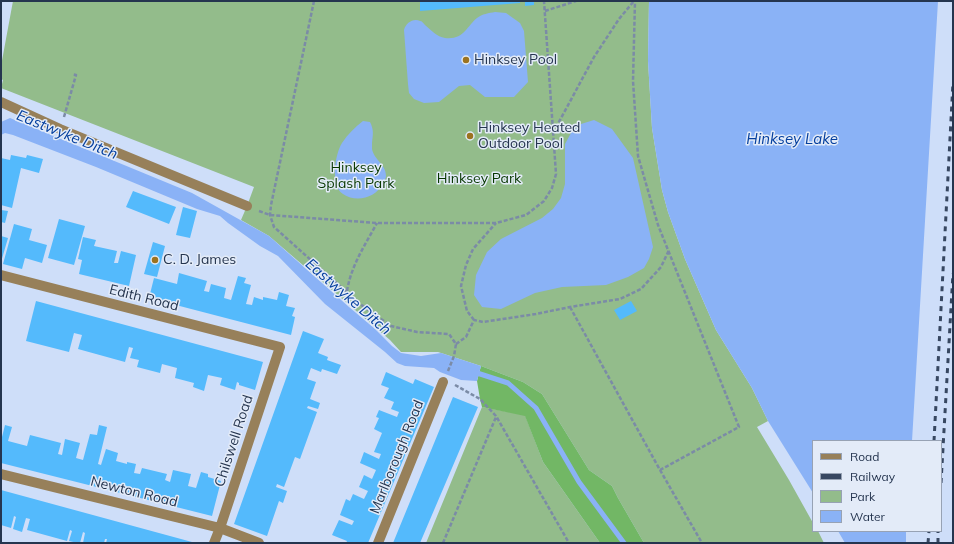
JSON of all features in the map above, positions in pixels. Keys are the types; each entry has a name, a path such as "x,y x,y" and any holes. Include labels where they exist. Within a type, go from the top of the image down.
{"street":[{"path":"1,102 60,129 247,206"},
{"name":"Edith Road","path":"1,275 280,347"},
{"name":"Chilswell Road","path":"214,543 280,347"},
{"name":"Marlborough Road","path":"378,543 447,379"},
{"name":"Newton Road","path":"1,474 220,528 259,543"}],"path":[{"path":"314,1 271,205 270,215 274,227 360,304 391,326 417,332 449,334 456,344 447,379 480,399 496,416 569,543"},
{"path":"270,215 377,223 496,223 526,215 544,201 552,188 556,174 544,1"},
{"path":"545,11 576,1"},
{"path":"553,133 594,57 619,19 635,1"},
{"path":"635,1 633,81 638,156 658,225 739,428 660,470"},
{"path":"60,129 76,75 72,74"},
{"path":"347,291 348,281 357,258 377,223"},
{"path":"496,223 473,249 466,265 461,286 467,311 474,320 483,322 620,299 641,289 661,267 669,250"},
{"path":"570,307 702,543"},
{"path":"456,344 466,337 474,320"},
{"path":"443,543 496,416"}],"green space":[{"name":"Hinksey Park","path":"13,1 649,1 648,61 652,128 662,190 668,212 685,259 716,330 752,388 768,421 757,427 812,521 812,532 818,532 824,543 644,543 612,486 589,470 542,394 523,382 438,352 401,352 390,340 269,236 241,220 254,187 1,88 3,80 1,79 1,66"},
{"path":"481,366 523,382 542,394 589,470 612,486 644,543 600,543 543,462 525,416 482,407 477,381"},
{"path":"482,407 525,415 543,462 600,543 426,543"}],"water":[{"name":"Hinksey Lake","path":"649,1 938,1 912,440 812,440 812,491 768,421 752,388 716,330 685,259 668,212 662,190 652,128 648,61"},
{"name":"Hinksey Pool","path":"495,12 506,13 520,23 524,31 528,82 514,97 485,97 470,85 459,86 439,102 424,103 414,99 409,93 408,84 404,30 408,23 415,20 421,21 439,36 451,38 461,35 479,17"},
{"path":"10,118 192,193 269,236 401,353 421,356 441,353 481,366 477,381 461,380 440,372 434,368 405,366 397,363 325,304 278,256 260,246 220,216 197,209 96,167 13,135 5,133 1,135 1,122"},
{"path":"594,120 612,129 633,158 653,247 644,268 628,277 606,285 562,287 535,293 501,309 482,307 474,295 476,275 487,252 501,239 542,218 553,209 561,198 565,184 565,144 571,133 581,124"},
{"path":"363,121 370,122 373,132 373,153 384,168 386,177 375,193 365,198 354,198 348,197 339,190 336,184 335,170 337,154 342,143"},
{"path":"839,532 906,532 906,543 845,543"}],"building":[{"path":"420,1 520,1 520,3 420,11"},
{"path":"525,1 534,1 534,5 525,6"},
{"path":"11,155 26,158 27,155 43,159 39,173 21,168 12,208 1,205 1,158 10,160"},
{"path":"133,191 176,207 169,224 126,207"},
{"path":"183,207 197,211 190,238 176,235"},
{"path":"1,210 8,211 5,223 1,222"},
{"path":"59,219 85,226 74,265 48,258"},
{"path":"14,224 32,229 29,240 47,245 42,263 25,258 22,269 3,264"},
{"path":"1,236 8,238 1,262"},
{"path":"83,237 96,240 94,246 117,251 114,263 118,263 121,251 136,255 129,286 79,274 82,260 78,259"},
{"path":"153,242 165,246 157,277 144,274"},
{"path":"179,273 207,281 204,291 209,292 211,284 226,288 224,298 231,300 238,276 246,278 244,283 251,285 246,304 252,305 254,297 263,300 263,297 277,300 279,292 289,295 286,306 295,308 292,316 295,317 291,335 149,298 154,278 177,284"},
{"path":"36,301 263,362 255,390 239,385 237,382 235,390 220,385 222,378 208,375 204,391 193,387 194,383 175,378 177,368 162,364 160,373 137,367 139,360 130,358 133,348 129,347 125,362 78,349 82,335 74,333 69,352 26,341"},
{"path":"631,301 637,311 620,320 614,310"},
{"path":"303,331 324,339 318,353 328,357 327,360 341,365 337,374 322,369 321,372 311,368 307,379 316,382 310,399 320,403 318,409 308,406 307,408 317,412 300,459 295,457 284,487 277,484 276,487 287,491 283,503 279,501 267,536 234,524"},
{"path":"386,372 413,384 415,379 434,387 368,543 346,543 347,541 332,535 339,520 352,525 354,521 340,515 346,499 350,501 353,494 364,499 368,491 359,487 364,475 372,479 376,470 360,463 364,452 379,459 381,454 374,452 382,433 374,429 379,418 376,417 379,410 397,417 399,412 391,409 394,402 384,398 389,388 381,385"},
{"path":"453,397 478,407 420,543 393,543"},
{"path":"5,425 12,427 8,441 27,446 30,435 61,443 58,454 62,455 65,439 80,443 76,458 83,460 90,434 97,435 99,425 107,427 98,464 101,465 106,449 118,453 116,461 127,464 127,462 136,464 134,473 140,474 142,468 167,474 165,480 170,482 173,470 191,474 188,486 196,488 201,472 208,474 208,477 221,481 212,516 1,463 1,441"},
{"path":"1,490 192,543 106,543 107,539 105,539 104,543 83,543 85,533 83,532 80,543 78,543 69,541 72,531 70,530 67,541 27,530 30,519 26,518 22,532 13,529 16,517 14,516 11,528 1,525"}],"waterway":[{"name":"Eastwyke Ditch","path":"474,372 508,383 536,408 579,482 624,543"}],"railway":[{"path":"934,440 953,82"},
{"path":"942,466 953,273"},
{"path":"928,543 929,532"},
{"path":"938,532 938,543"}],"place":[{"name":"Hinksey Pool","path":"466,60"},
{"name":"Hinksey Heated Outdoor Pool","path":"470,136"},
{"name":"C. D. James","path":"155,260"}],"park label":[{"name":"Hinksey Splash Park","path":"356,176"}]}
